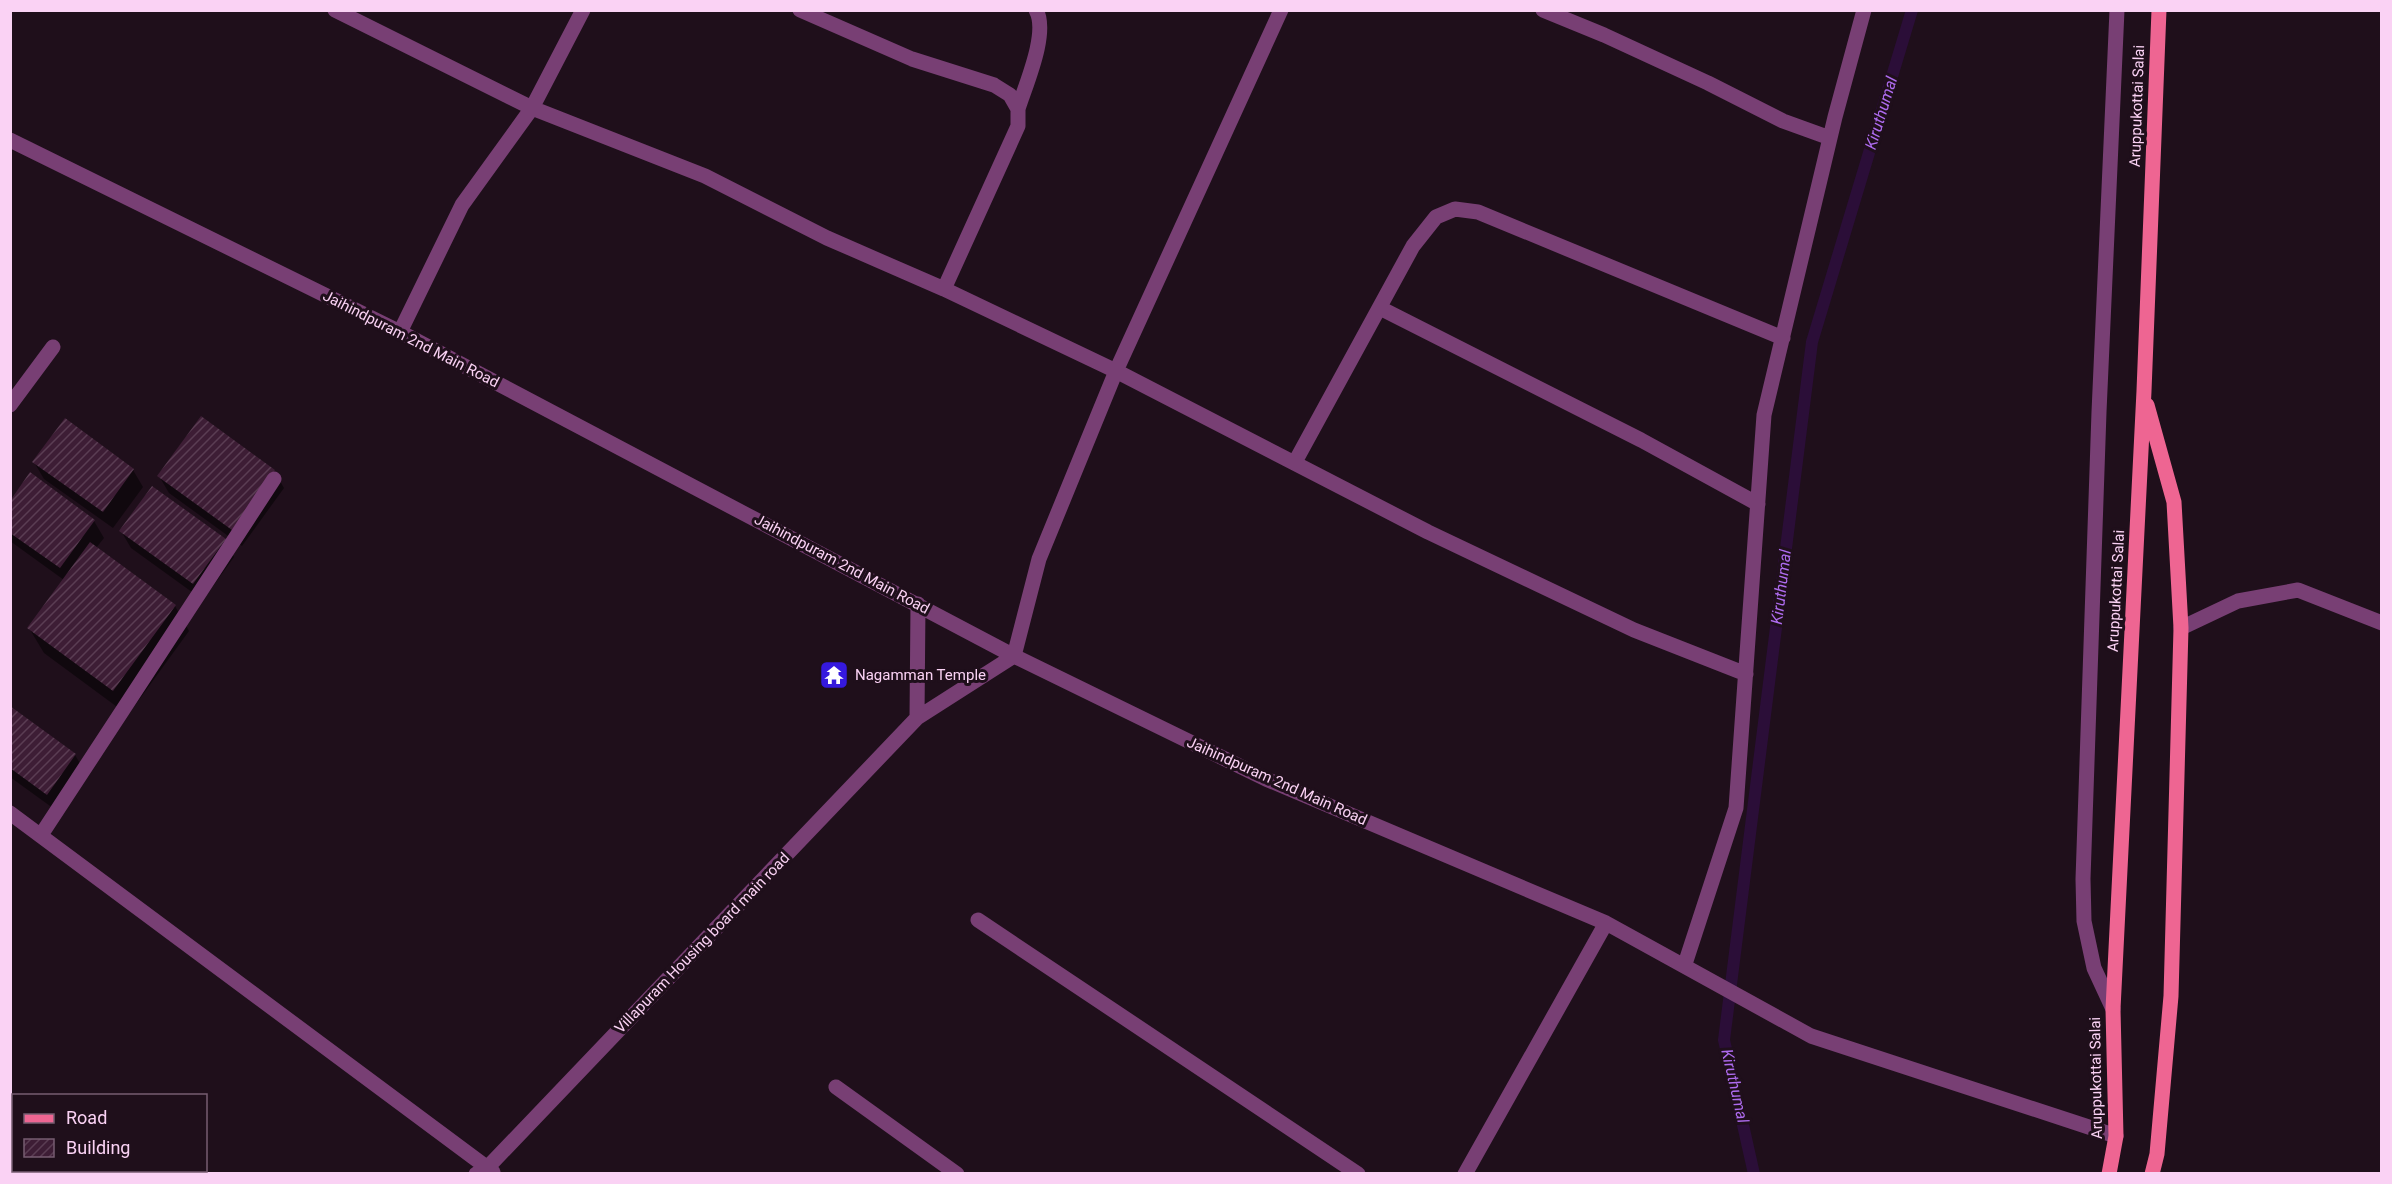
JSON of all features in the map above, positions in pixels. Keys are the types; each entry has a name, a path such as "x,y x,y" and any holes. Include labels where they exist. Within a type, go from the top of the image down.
{"main road":[{"name":"Aruppukottai Salai","path":"2109,1173 2116,1136 2113,1009 2144,391 2159,10"},
{"path":"2144,391 2174,502 2181,628 2170,996 2157,1154 2152,1173"}],"street":[{"path":"335,10 532,108 705,176 827,237 944,289 1116,371 1428,532 1635,630 1746,674"},
{"path":"400,332 462,205 532,108 583,10"},
{"path":"800,10 912,59 994,85 1010,95 1018,109"},
{"path":"944,289 1018,126 1018,109 1038,44 1039,16 1036,10"},
{"path":"1014,656 1039,559 1116,371 1281,10"},
{"path":"1543,10 1614,40 1783,121 1830,138"},
{"path":"1685,964 1736,808 1764,415 1830,138 1864,10"},
{"path":"2113,1009 2094,968 2084,921 2083,879 2099,401 2117,10"},
{"name":"Jaihindpuram 2nd Main Road","path":"10,141 400,332 1014,656 1266,779 1606,923 1685,964 1811,1036 2116,1136"},
{"path":"1295,462 1419,239 1436,217 1455,209 1478,212 1783,338"},
{"path":"1380,308 1641,440 1758,504"},
{"path":"10,405 53,347"},
{"path":"41,835 274,479"},
{"path":"2181,628 2238,601 2298,590 2382,623"},
{"path":"917,718 918,604"},
{"name":"Villapuram Housing board main road","path":"486,1172 917,718 1014,656"},
{"path":"10,813 486,1172"},
{"path":"978,920 1358,1173"},
{"path":"1465,1173 1606,923"},
{"path":"836,1087 957,1173"}],"building":[{"path":"201,416 275,470 232,530 157,476"},
{"path":"65,418 134,469 103,512 32,462"},
{"path":"30,472 95,520 60,568 10,533 10,501"},
{"path":"152,486 226,539 193,584 119,531"},
{"path":"90,542 176,605 113,691 27,628"},
{"path":"10,706 76,754 47,795 10,768"}],"waterway":[{"name":"Kiruthumal","path":"1754,1174 1724,1040 1812,342 1912,10"}],"place":[{"name":"Nagamman Temple","path":"834,675"}]}
